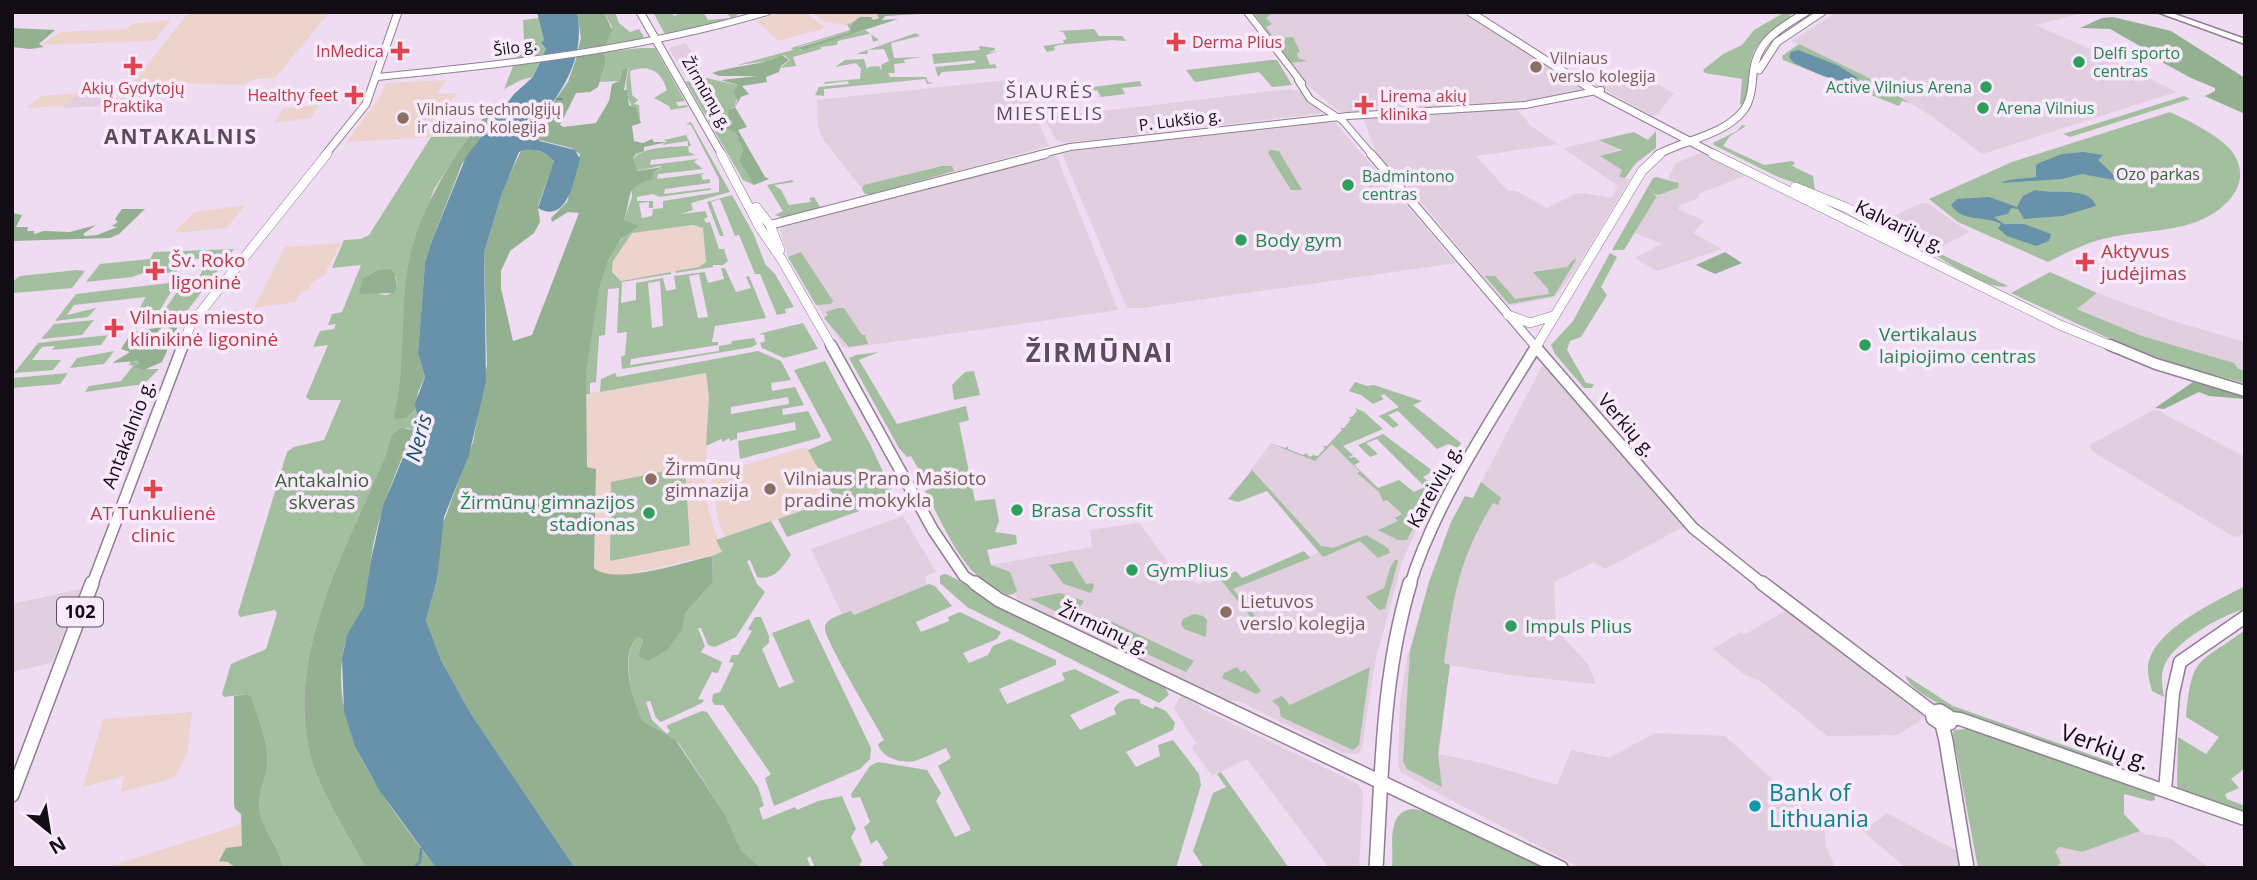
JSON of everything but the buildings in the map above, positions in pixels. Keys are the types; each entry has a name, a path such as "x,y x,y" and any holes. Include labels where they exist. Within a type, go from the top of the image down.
{"highway":[{"path":"2154,12 2245,39"},
{"path":"2161,12 2227,34"},
{"path":"2175,12 2227,34"}],"main road":[{"name":"Antakalnio g.","path":"12,795 191,324 363,108 377,77 398,12"},
{"name":"Žirmūnų g.","path":"640,12 765,226 918,505 956,566 970,581 999,600 1561,868"},
{"name":"Šilo g.","path":"377,77 622,47 716,28 767,12"},
{"name":"Verkių g.","path":"1247,12 1306,94 1337,117 1697,532 1720,552 1932,712 1933,718 1946,721 1960,719 2245,819"},
{"name":"Kalvarijų g.","path":"1470,12 1552,64 1692,141 1769,177 1847,208 1954,269 2077,330 2161,363 2245,389"},
{"path":"1692,141 1727,124 1743,111 1751,94 1753,69 1760,46 1768,37 1806,12"},
{"path":"1692,141 1728,129 1749,113 1756,99 1759,70 1765,53 1778,39 1822,12"},
{"name":"P. Lukšio g.","path":"765,226 1057,149 1337,117 1525,105 1597,90"},
{"name":"Kareivių g.","path":"1376,868 1386,695 1398,623 1419,554 1438,515 1523,366 1636,180 1648,165 1692,141"},
{"path":"1508,315 1530,323 1553,316"},
{"path":"1523,366 1538,361 1552,367"},
{"path":"2165,791 2173,693 2180,662 2245,617"},
{"path":"1946,721 1967,868"}],"shaded area":[{"path":"189,12 337,12 329,13 275,78 255,79 243,85 185,83 171,91 152,93 144,100 118,102"},
{"path":"782,12 805,12 825,28 779,41 756,21"},
{"path":"811,12 896,12 845,25 822,21"},
{"path":"1253,12 1466,12 1584,90 1529,103 1344,113 1304,82"},
{"path":"1837,12 2088,12 2035,25 2102,54 2176,92 1982,154 1933,117 1877,82 1791,41"},
{"path":"171,20 154,41 40,45 61,32 126,29 132,24"},
{"path":"686,43 702,69 685,77 669,48"},
{"path":"1638,74 1674,93 1657,115 1653,116 1594,84"},
{"path":"1017,79 1021,82 1049,146 873,194 865,194 823,139 818,127 817,100"},
{"name":"Vilniaus technolgijų ir dizaino kolegija","path":"447,80 437,94 456,93 431,137 347,142 380,96 386,83"},
{"path":"116,89 102,106 62,108 79,93"},
{"path":"1290,89 1299,91 1323,113 1065,143 1056,140 1044,118"},
{"path":"79,93 64,106 26,108 41,96"},
{"path":"320,105 310,118 274,123 284,108"},
{"path":"1515,107 1531,126 1558,144 1476,156 1508,191 1516,191 1547,208 1575,194 1611,198 1618,186 1563,148 1599,140 1621,149 1601,156 1622,170 1619,177 1630,179 1574,272 1555,297 1508,306 1392,167 1388,168 1378,156 1362,116"},
{"path":"1333,120 1456,263 1127,308 1063,156 1064,152"},
{"path":"1701,153 1747,175 1698,194 1699,198 1680,205 1678,209 1704,221 1693,233 1722,249 1657,271 1635,258 1662,244 1633,232 1653,198 1678,188 1676,181 1668,179 1676,163"},
{"path":"1050,155 1057,157 1118,310 843,347 788,257 780,230 782,227"},
{"path":"1927,203 1969,232 1935,250 1915,242 1884,220"},
{"path":"246,205 226,228 173,233 195,212"},
{"path":"693,225 703,228 706,262 699,267 621,281 612,272 613,261 632,233"},
{"path":"341,243 324,276 312,282 308,291 301,292 296,302 254,308 285,247"},
{"path":"2097,293 2176,322 2245,342 2245,370 2238,369 2234,363 2142,336 2076,308"},
{"path":"1542,366 1547,368 1683,527 1605,569 1594,562 1554,582 1556,630 1588,664 1596,684 1450,665 1439,754 1486,764 1557,785 1571,750 1609,758 1655,733 1725,736 1824,827 1826,846 1835,868 1581,868 1428,788 1401,772 1398,767 1400,702 1407,658 1429,582 1451,522 1465,496 1473,498"},
{"name":"Žirmūnų gimnazija","path":"706,373 709,397 705,486 709,513 722,553 621,576 601,574 594,568 596,469 587,467 586,394"},
{"path":"2155,409 2245,457 2245,534 2234,537 2092,451 2090,445"},
{"path":"1271,443 1315,460 1332,443 1418,526 1402,562 1375,662 1362,748 1357,754 1343,753 1239,701 1231,701 1031,607 1013,595 1016,593 1006,572 991,565 1092,547 1090,530 1139,523 1173,569 1178,568 1195,583 1200,584 1205,580 1208,584 1220,579 1229,590 1319,552 1250,471"},
{"name":"Vilniaus Prano Mašioto pradinė mokykla","path":"802,448 808,449 835,499 725,537 719,523 711,481 725,471"},
{"path":"903,516 936,572 925,576 927,586 853,615 851,611 842,614 811,549"},
{"path":"81,589 52,663 12,672 12,604"},
{"path":"1788,609 1927,716 1898,735 1827,736 1762,682 1742,673 1713,649 1740,632 1746,634"},
{"path":"1181,695 1205,710 1358,784 1363,794 1359,868 1329,868 1247,759 1212,776 1192,748 1196,743 1174,709"},
{"path":"192,712 187,754 174,778 121,792 124,776 83,787 103,719"},
{"path":"1887,813 1957,851 1959,868 1906,868 1863,831"},
{"path":"255,820 270,868 104,868"},
{"path":"2140,831 2170,838 2210,868 2055,868 2061,863 2054,851 2061,847 2082,852"}],"green space":[{"path":"577,12 604,12 612,30 605,46 578,49 581,38"},
{"path":"604,12 615,12 619,23 630,32 639,29 644,37 641,41 605,46 612,27"},
{"path":"653,12 671,12 674,16 684,12 703,12 708,20 731,18 726,12 741,12 735,17 752,12 715,23 742,18 665,34"},
{"path":"884,12 919,14 885,16 882,20 898,19 803,50 797,48 850,32 852,23 860,17 871,17 873,20"},
{"path":"1253,12 1274,12 1266,18 1272,24 1266,27 1274,38 1293,37 1300,52 1297,53 1298,58 1307,61 1290,63"},
{"path":"1785,12 1795,12 1789,16 1792,18 1763,39 1753,53 1746,97 1743,105 1740,104 1742,79 1705,73 1703,70 1723,54 1742,45 1754,30"},
{"path":"2113,17 2171,31 2245,78 2245,114 2205,96 2215,91 2215,88 2149,55 2147,50 2110,29 2080,28 2102,18"},
{"path":"539,18 544,40 541,44 546,49 544,54 516,58 524,40 523,20"},
{"path":"852,23 850,32 798,47 800,50 865,30 871,34 838,41 837,45 821,47 793,57 796,66 780,68 790,60 784,55 767,61 737,65 793,50 791,48 850,30 847,24"},
{"path":"12,28 55,30 39,44 44,47 30,49 12,47"},
{"path":"1094,29 1099,36 1122,36 1126,41 1058,45 1054,47 1055,50 1047,52 1043,46 1064,43 1063,40 1067,39 1063,32 1058,31"},
{"path":"916,33 920,36 891,43 894,58 921,57 894,64 895,73 888,73 890,77 926,77 928,82 934,83 927,84 925,79 824,89 824,96 815,95 819,87 849,84 848,81 824,84 825,82 860,79 861,69 856,63 835,67 845,60 864,59 867,70 868,67 879,66 882,71 881,65 889,61 884,49 856,54"},
{"path":"1799,44 1867,77 1910,103 1902,101 1899,106 1783,60 1782,56"},
{"path":"979,46 995,48 986,53 998,51 986,55 990,65 995,64 997,68 942,72 938,77 935,67 976,63 974,60 934,64 932,54 980,50"},
{"path":"655,48 685,101 676,102 678,106 688,107 671,110 669,106 654,98 667,90 658,74 648,69 630,71 632,95 638,100 634,104 639,105 640,119 627,95 629,68 621,72 619,81 600,82 606,63 604,52"},
{"path":"604,52 606,63 598,87 590,92 576,93 560,125 563,127 596,123 609,101 612,84 619,81 622,70 628,68 624,90 627,90 629,105 636,108 641,123 632,126 634,141 643,143 652,139 654,142 668,142 644,147 644,151 633,158 637,171 663,167 654,172 652,179 637,185 631,192 624,220 639,226 621,239 609,259 599,288 586,372 587,467 596,469 594,568 617,575 633,574 712,556 713,582 686,612 682,630 667,650 648,661 638,656 643,640 638,637 629,655 629,678 642,721 675,739 725,814 741,850 761,868 575,868 471,714 441,660 426,620 437,580 441,529 473,442 487,365 484,253 504,186 521,151 532,148 552,157 554,162 538,206 540,222 534,233 510,251 501,271 501,288 513,341 532,335 579,213 568,212 552,222 551,218 567,202 580,154 571,148 536,139 533,131 568,82 577,56"},
{"path":"782,55 789,60 781,66 779,72 766,77 767,82 742,86 749,94 741,97 735,107 737,101 734,92 738,85 721,80 757,76 719,76 712,73"},
{"path":"1277,60 1292,85 1272,87 1259,72 1195,82 1186,70"},
{"path":"540,61 533,77 504,89 514,64"},
{"path":"702,77 738,85 735,107 731,108 729,114 719,118 722,122 732,120 733,123 728,126 735,132 743,150 739,161 754,185 743,180 686,82"},
{"path":"1140,81 1142,86 1122,88 1125,94 1101,97 1097,90 1078,93 1077,89"},
{"path":"2184,96 2190,99 2070,137 2063,134"},
{"path":"735,107 747,127 738,130 765,177 769,179 754,185 739,161 743,150 735,132 726,128 733,123 732,120 722,122 717,119 729,114 728,110"},
{"path":"491,108 504,108 462,164 431,243 425,263 418,353 425,377 418,392 416,409 408,417 397,419 394,417 401,365 404,296 417,231 449,167"},
{"name":"Ozo parkas","path":"2170,112 2202,128 2230,149 2240,173 2239,184 2226,203 2193,223 2103,239 2048,262 1958,222 1929,199 2012,162"},
{"path":"691,122 730,192 691,203 693,210 681,214 705,211 708,217 704,219 706,223 710,222 719,249 724,249 728,261 723,265 676,273 699,267 706,262 703,228 693,225 632,233 613,261 612,272 621,281 671,274 622,282 621,303 636,300 636,283 663,278 666,291 676,289 674,276 705,272 708,283 724,279 721,268 725,268 736,292 751,288 746,277 749,276 766,318 715,326 712,342 718,342 718,345 631,359 630,365 719,351 719,346 731,344 732,341 754,338 757,344 622,369 621,357 625,355 627,332 617,333 619,288 608,289 605,335 599,336 596,382 590,383 590,394 586,394 589,336 597,293 611,255 623,238 638,226 624,220 632,197 632,187 638,182 648,180 654,172 661,169 661,166 636,171 633,159 650,149 688,146 688,141 661,145 667,142 664,140 686,135 691,145 688,147 689,152 695,155 651,160 650,165 698,159 694,162 703,169 658,174 657,179 705,173 701,175 703,180 710,179 710,183 665,189 664,194 711,188 710,190 637,197 637,201 653,201 653,208 649,208 649,202 639,203 642,218 652,216 653,209 663,208 663,201 719,192 719,179 691,125 686,124","holes":["699,274 708,317 698,318 689,276","660,281 663,326 652,328 648,283"]},
{"path":"1742,125 1746,126 1730,136 1723,146 1764,165 1792,161 1795,163 1792,166 1813,176 1815,190 1857,206 1776,176 1714,145 1713,143 1737,131"},
{"path":"1656,131 1656,148 1636,163 1625,178 1619,177 1622,170 1600,156 1622,150 1599,140 1634,132 1648,140"},
{"name":"Antakalnio skveras","path":"470,135 434,189 410,260 401,390 408,417 416,409 418,421 414,430 407,428 391,436 386,454 324,602 312,641 306,680 305,719 315,771 366,868 283,868 260,812 259,800 268,760 252,698 248,694 224,697 222,694 231,664 266,649 277,613 275,610 240,617 238,613 287,452 294,447 324,440 341,400 310,400 306,397 328,345 313,347 320,331 334,329 336,324 328,325 332,314 342,312 361,265 332,268 344,240 361,239 369,235 431,137","holes":["376,271 386,271 396,276 397,288 392,293 383,295 363,278"]},
{"path":"1270,150 1279,151 1302,190 1291,190 1268,153"},
{"path":"942,166 952,166 954,171 873,194 865,194 862,189 864,185"},
{"path":"1653,178 1679,183 1678,188 1659,195 1652,194 1657,196 1624,250 1612,250"},
{"path":"792,180 794,182 774,185 781,190 789,205 811,202 809,198 814,197 820,207 849,201 784,218 775,215 783,211 767,185"},
{"path":"732,195 754,235 765,264 775,274 794,307 785,309 786,313 777,315 760,274 755,274 739,235 735,236 720,199 711,202 724,236 720,236 707,202"},
{"path":"122,209 145,209 119,234 110,238 12,241 12,213 22,215 16,227 28,227 27,231 34,231 34,234 44,231 70,232 96,225 83,234 85,236 97,235 117,227 112,226 118,222 115,219"},
{"path":"1915,242 2008,286 1999,287 1975,278"},
{"path":"234,249 184,315 161,315 184,282 199,277 206,264 199,259 185,258 176,272 148,275 146,272 132,277 86,282 100,264 150,259 154,252"},
{"path":"801,252 833,301 831,304 816,305 788,257"},
{"path":"1725,252 1742,263 1715,274 1696,265"},
{"path":"1610,253 1617,257 1601,287 1607,295 1581,337 1570,341 1567,350 1586,383 1594,384 1592,388 1584,388 1555,354 1551,345 1573,321"},
{"path":"1576,260 1554,296 1509,304 1485,276 1495,276 1515,299 1549,294 1548,289 1533,272 1567,267"},
{"path":"391,269 395,274 397,288 394,293 359,294 363,278 376,271"},
{"path":"85,271 72,288 14,293 12,282 20,276"},
{"path":"2050,272 2097,293 2077,309 2142,336 2234,363 2238,369 2245,370 2245,383 2182,367 2123,345 2011,293"},
{"path":"177,282 160,310 137,312 146,297 74,305 67,315 96,308 88,317 55,321 76,294"},
{"path":"844,308 862,335 865,335 868,344 849,347 824,318 828,315 826,312"},
{"path":"181,319 162,362 144,370 134,368 140,363 137,361 112,363 130,352 121,349 132,332 162,327 155,335 162,336 175,321"},
{"path":"94,320 82,335 41,339 54,324"},
{"path":"803,323 818,349 784,358 762,348 760,343 765,341 764,334 760,335 762,333"},
{"path":"108,335 101,345 52,350 55,346 42,347 32,360 61,360 53,370 14,373 38,343"},
{"path":"114,351 104,364 70,368 77,358"},
{"path":"758,351 781,361 791,380 771,383 772,391 795,387 804,405 782,409 783,415 808,411 821,436 740,459 738,441 796,430 795,422 737,433 737,439 730,441 729,438 723,442 721,439 706,446 709,397 706,373 600,392 601,379 615,373 617,377","holes":["788,397 789,404 731,414 731,407"]},
{"path":"879,352 859,360 897,424 966,406 969,420 959,423 975,501 995,499 999,521 995,532 1016,535 1017,544 987,550 991,565 1010,572 1017,591 1015,593 1006,594 985,582 964,560 925,491 930,489 911,456 907,457 899,448 849,358"},
{"path":"131,361 140,362 136,369 159,369 144,384 85,392 89,386 121,381 133,366 129,365"},
{"path":"825,361 894,495 861,507 862,510 787,537 778,519 835,499 808,450 832,440 794,370"},
{"path":"974,371 980,395 954,400 952,385 965,372"},
{"path":"68,373 60,384 12,388 13,378"},
{"path":"1355,382 1374,385 1422,401 1413,405 1461,443 1458,448 1448,444 1437,449 1398,411 1388,415 1399,425 1393,428 1379,416 1399,407 1384,394 1381,396 1384,399 1373,404 1361,395 1349,391"},
{"path":"2193,382 2245,399 2209,396 2199,392 2164,409 2155,408"},
{"path":"1355,408 1364,412 1383,429 1343,446 1353,455 1348,458 1355,457 1360,462 1354,465 1378,488 1399,480 1414,492 1425,487 1377,439 1366,443 1378,454 1370,457 1358,445 1383,434 1433,471 1423,477 1430,483 1440,479 1439,476 1445,478 1423,509 1407,540 1398,540 1378,530 1398,521 1395,518 1402,514 1387,500 1383,501 1379,492 1357,473 1360,472 1332,444 1315,461 1272,444 1285,448 1288,446 1288,449 1303,455 1306,453 1310,457 1318,456 1325,448 1323,446 1327,446 1342,430 1340,428 1344,428 1351,419 1348,417 1352,417 1357,411"},
{"path":"401,428 414,430 382,512 373,548 366,599 346,641 341,679 344,710 366,766 381,793 436,868 366,868 315,771 305,719 306,680 312,641 338,564 386,454 391,436"},
{"name":"Žirmūnų gimnazijos stadionas","path":"685,467 690,545 610,561 611,482"},
{"path":"1252,470 1321,546 1333,548 1366,535 1388,548 1390,553 1378,558 1360,541 1323,557 1267,491 1238,502 1228,499"},
{"path":"1481,482 1501,498 1498,505 1493,503 1472,543 1454,599 1444,663 1450,665 1438,754 1442,787 1407,769 1403,761 1410,651 1429,582 1451,522 1465,496 1473,498"},
{"path":"771,521 791,555 777,572 763,578 757,577 750,560 747,561 757,584 765,592 736,637 715,647 708,645 701,628 698,628 705,646 701,652 722,662 718,673 712,672 698,699 704,700 702,703 661,722 656,718 650,701 646,702 652,720 667,734 670,731 668,725 702,711 707,712 758,787 764,806 759,808 763,820 795,807 797,810 818,801 842,796 856,829 851,837 862,861 858,868 815,868 810,856 807,858 811,868 761,868 741,850 725,814 680,745 675,739 641,721 629,678 629,655 638,637 643,640 638,656 683,625 686,612 713,582 712,556 722,552 716,540"},
{"path":"1304,551 1310,558 1233,589 1261,623 1257,625 1220,579 1236,571 1242,578"},
{"path":"1395,560 1398,560 1385,609 1379,610 1366,597 1384,588"},
{"path":"1072,561 1086,584 1092,583 1094,586 1091,593 1064,584 1049,565"},
{"path":"944,574 961,582 994,606 1165,687 1169,695 1159,703 967,607 940,583 940,576"},
{"path":"929,584 935,586 952,606 916,622 921,632 949,621 948,617 960,612 1001,632 997,639 963,653 969,663 988,655 993,646 1010,639 1056,660 1056,665 999,689 1007,704 1065,680 1062,673 1075,669 1120,692 1070,715 1080,730 1116,714 1116,706 1129,699 1140,700 1140,703 1153,709 1155,706 1166,711 1175,723 1173,730 1126,752 1136,767 1160,756 1158,745 1173,740 1199,774 1201,785 1176,868 886,868 882,863 888,858 877,840 871,844 864,827 870,822 860,797 852,798 851,794 870,766 878,762 927,770 941,793 936,801 955,837 971,830 938,766 951,758 946,748 909,762 892,759 883,753 878,744 884,740 841,664 825,628 831,619 839,615 851,611 854,615"},
{"path":"2245,586 2245,609 2212,623 2189,638 2171,655 2163,668 2164,697 2152,691 2148,669 2151,655 2159,642 2201,609"},
{"path":"1060,593 1084,601 1072,619 1030,599"},
{"path":"1194,614 1207,620 1206,637 1184,629 1181,624 1183,619"},
{"path":"755,617 761,617 769,636 769,643 762,649 779,688 794,682 772,633 809,619 871,748 870,759 860,769 774,806 765,778 771,774 723,705 715,705 712,701 713,694 720,692 734,663 729,662 732,655 738,655 752,631 748,629"},
{"path":"1098,619 1106,619 1194,661 1186,672 1089,627"},
{"path":"2245,630 2245,768 2231,779 2239,788 2225,794 2227,799 2245,806 2245,815 2178,790 2177,785 2178,737 2206,754 2219,737 2186,717 2195,671 2207,656"},
{"path":"1237,667 1241,672 1245,670 1261,691 1256,694 1222,678 1224,673"},
{"path":"1370,667 1359,745 1353,750 1281,717 1279,707 1272,701 1282,696 1290,705"},
{"path":"1905,675 1953,706 2120,765 2118,770 1967,717 1915,689"},
{"path":"248,694 252,698 263,733 268,760 259,800 260,812 283,868 236,868 228,862 219,861 226,848 242,846 241,814 234,804 234,696"},
{"path":"1966,725 2155,791 2155,800 2151,801 2124,794 2124,814 2140,831 2082,852 2060,847 2055,851 2061,863 2055,868 1978,868 1953,735 1954,730 1966,729"},
{"path":"1221,772 1289,868 1204,868 1193,851 1213,793 1226,787 1217,774"},
{"path":"1414,809 1545,868 1392,868 1395,823 1405,811"}],"water":[{"name":"Neris","path":"537,12 577,12 579,29 575,60 562,88 534,127 533,134 540,141 575,150 580,159 568,197 556,210 548,212 538,208 554,161 538,150 519,152 502,193 484,253 486,381 469,455 444,517 437,580 426,620 441,660 471,714 575,868 436,868 379,790 355,746 344,712 342,658 347,635 364,606 383,506 418,421 415,404 425,377 418,353 425,263 431,243 466,157 514,94 533,77 546,49 541,43 544,40"},
{"path":"1798,50 1837,65 1858,78 1834,79 1794,63 1789,57 1791,52"},
{"path":"2083,152 2103,155 2098,160 2120,181 2082,174 2062,179 2000,183 2036,177 2036,165 2039,163 2062,154"},
{"path":"2035,190 2086,195 2096,206 2062,216 2024,219 2018,209 2011,208 2008,214 1994,217 2004,224 2024,224 2051,234 2049,241 2036,246 2007,236 1998,228 2001,224 1995,221 1967,217 1951,205 1957,199 1989,197 2017,207 2023,196"}],"waterway":[{"path":"557,99 562,99"},
{"path":"413,868 420,862 421,849"}],"place":[{"name":"Derma Plius","path":"1176,42"},
{"name":"InMedica","path":"400,51"},
{"name":"Delfi sporto centras","path":"2079,62"},
{"name":"Akių Gydytojų Praktika","path":"133,66"},
{"name":"Vilniaus verslo kolegija","path":"1536,67"},
{"name":"Active Vilnius Arena","path":"1986,87"},
{"name":"Healthy feet","path":"354,95"},
{"name":"Lirema akių klinika","path":"1364,105"},
{"name":"Arena Vilnius","path":"1983,108"},
{"name":"Vilniaus technolgijų ir dizaino kolegija","path":"403,118"},
{"name":"Badmintono centras","path":"1348,185"},
{"name":"Body gym","path":"1241,240"},
{"name":"Aktyvus judėjimas","path":"2085,262"},
{"name":"Šv. Roko ligoninė","path":"155,271"},
{"name":"Vilniaus miesto klinikinė ligoninė","path":"114,328"},
{"name":"Vertikalaus laipiojimo centras","path":"1865,345"},
{"name":"Žirmūnų gimnazija","path":"651,479"},
{"name":"AT Tunkulienė clinic","path":"153,489"},
{"name":"Vilniaus Prano Mašioto pradinė mokykla","path":"770,489"},
{"name":"Brasa Crossfit","path":"1017,510"},
{"name":"Žirmūnų gimnazijos stadionas","path":"649,513"},
{"name":"GymPlius","path":"1132,570"},
{"name":"Lietuvos verslo kolegija","path":"1226,612"},
{"name":"Impuls Plius","path":"1511,626"},
{"name":"Bank of Lithuania","path":"1755,806"}],"district":[{"name":"ŠIAURĖS MIESTELIS","path":"1050,102"},
{"name":"ANTAKALNIS","path":"181,137"},
{"name":"ŽIRMŪNAI","path":"1100,353"}]}
